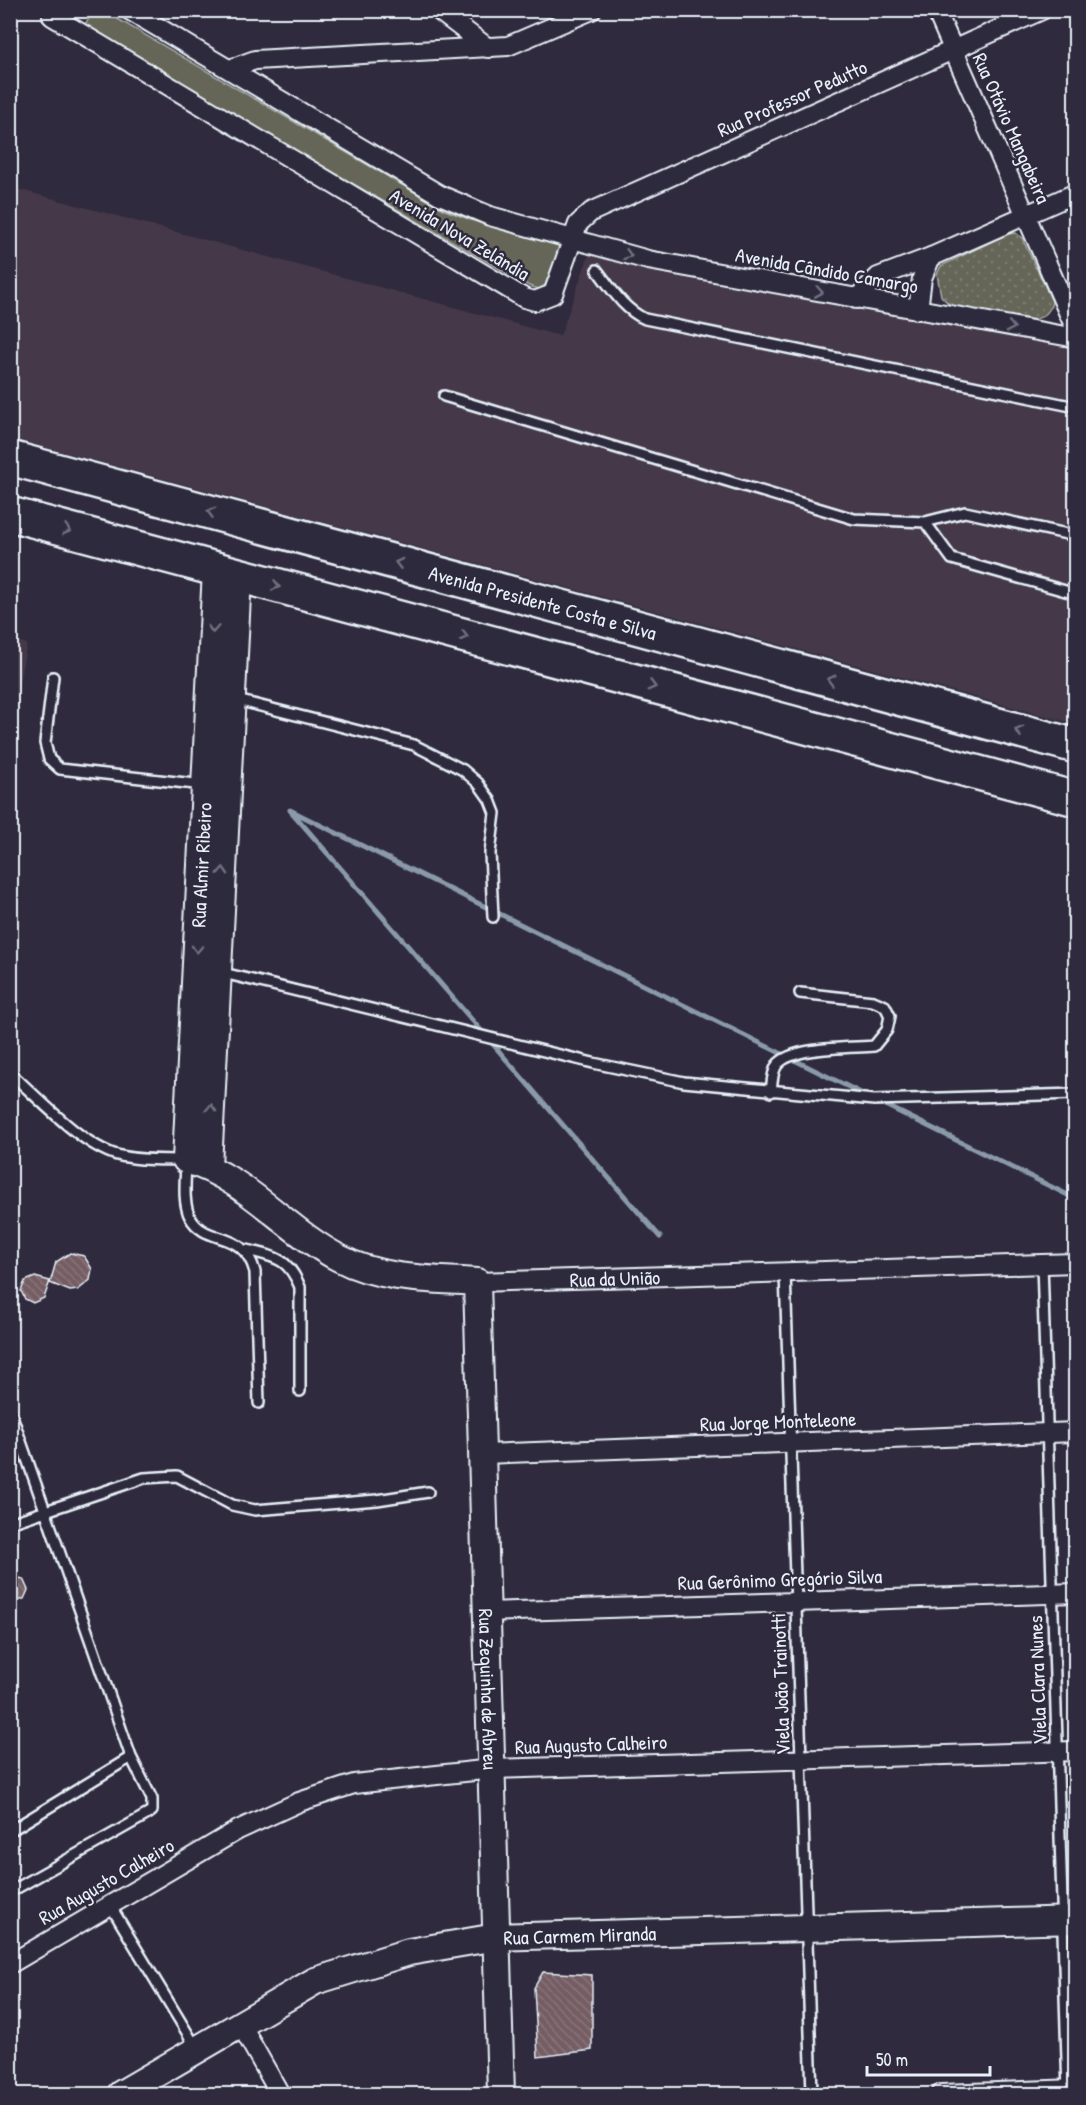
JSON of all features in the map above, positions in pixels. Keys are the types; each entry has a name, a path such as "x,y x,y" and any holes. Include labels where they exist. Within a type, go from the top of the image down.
{"highway":[{"name":"Avenida Presidente Costa e Silva","path":"10,458 1076,746"},
{"path":"10,514 1076,799"}],"street":[{"name":"Avenida Nova Zelândia","path":"50,12 524,298 544,299 553,294 572,238 490,216 440,195 129,10"},
{"path":"438,10 488,48"},
{"path":"230,69 255,60 488,48 520,42 592,10"},
{"name":"Rua Otávio Mangabeira","path":"936,10 1076,330"},
{"name":"Rua Professor Pedutto","path":"572,238 578,224 591,212 1042,10"},
{"path":"856,299 878,277 931,257 1076,193"},
{"name":"Avenida Cândido Camargo","path":"572,238 666,264 1076,338"},
{"path":"918,310 922,278 931,257"},
{"name":"Rua Almir Ribeiro","path":"197,1163 227,573"},
{"name":"Rua Almir Ribeiro","path":"197,1163 218,972 216,786"},
{"name":"Rua da União","path":"197,1163 228,1176 319,1246 341,1259 396,1277 477,1282 1076,1263"},
{"name":"Rua Zequinha de Abreu","path":"477,1282 501,2094"},
{"name":"Rua Jorge Monteleone","path":"483,1455 1076,1432"},
{"name":"Rua Gerônimo Gregório Silva","path":"487,1612 796,1600 1076,1593"},
{"name":"Rua Augusto Calheiro","path":"10,1964 238,1830 299,1802 354,1784 492,1769 1066,1751"},
{"name":"Rua Carmem Miranda","path":"121,2094 325,1977 409,1953 496,1937 1069,1920"},
{"path":"241,2025 280,2094"},
{"path":"941,2094 1071,2091"}],"lane":[{"path":"597,270 627,307 645,319 1076,407"},
{"path":"444,396 854,519 925,522 972,513 1076,536"},
{"path":"925,522 952,559 1076,594"},
{"path":"53,677 45,743 49,759 60,769 216,786"},
{"path":"221,696 414,745 463,770 478,783 495,813 490,853 494,917"},
{"path":"218,972 593,1063 684,1082 874,1100 1076,1094"},
{"path":"771,1092 777,1065 784,1059 815,1050 874,1046 887,1030 890,1016 885,1006 873,1001 800,993"},
{"path":"10,1073 88,1141 116,1155 197,1163 189,1216 194,1222 215,1236 240,1244 247,1250 282,1260 294,1271 300,1287 300,1391"},
{"path":"247,1250 255,1272 259,1403"},
{"name":"Viela Clara Nunes","path":"1042,1263 1053,1594 1066,1751 1071,2091"},
{"name":"Viela João Trainotti","path":"785,1272 812,2094"},
{"path":"10,1410 131,1756 152,1799 152,1811 10,1892"},
{"path":"10,1523 144,1478 165,1475 177,1476 192,1482 232,1505 255,1510 377,1500 428,1492"},
{"path":"10,1831 131,1756"},
{"path":"110,1905 198,2050"}],"shaded area":[{"path":"10,187 560,336 589,255 662,274 1075,348 1075,724 11,438"},
{"path":"10,639 27,644 11,723"}],"green space":[{"path":"94,11 104,11 445,210 562,247 545,285 539,289 529,286 83,27"},
{"path":"1016,233 1022,238 1052,301 1050,309 1044,315 1028,320 951,306 941,296 937,274 941,266 1007,234"}],"building":[{"path":"70,1253 84,1256 92,1269 90,1280 78,1290 70,1291 50,1283 56,1262"},
{"path":"35,1277 50,1281 44,1298 33,1303 25,1299 21,1291 25,1281"},
{"path":"10,1576 23,1579 28,1590 24,1599 10,1603"},
{"path":"543,1972 592,1975 592,2050 538,2057 534,1988"}],"waterway":[{"path":"660,1237 290,810 871,1098"},
{"path":"879,1102 1076,1199"}]}
